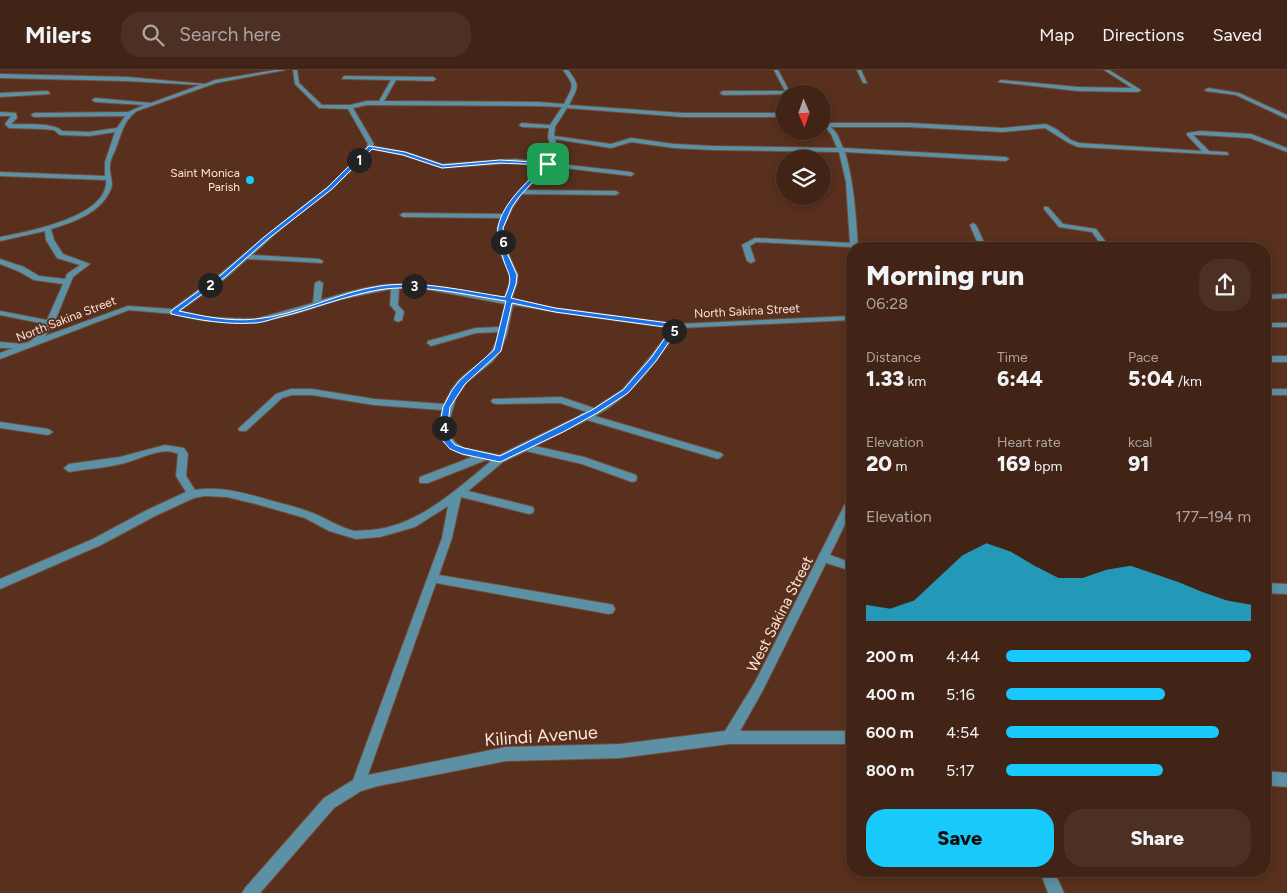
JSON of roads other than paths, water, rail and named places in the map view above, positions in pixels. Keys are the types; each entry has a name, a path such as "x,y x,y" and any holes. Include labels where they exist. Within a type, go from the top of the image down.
{"street":[{"path":"34,115 128,114 150,104 209,84 232,78 283,70"},
{"path":"295,70 297,83 321,107 328,108 350,108 359,104 479,103 566,106 683,115 776,115"},
{"path":"500,459 462,451 453,447 446,440 444,424 447,407 462,382 497,351 514,280 505,255 500,228 505,216 521,192 548,164 555,152 551,138 552,127 566,106 575,87 575,83 565,70"},
{"path":"776,70 784,85"},
{"path":"859,70 865,82"},
{"path":"1001,82 1078,88 1138,90 1106,70"},
{"path":"0,76 164,80 209,84"},
{"path":"344,78 433,79"},
{"path":"380,104 395,78"},
{"path":"1208,90 1236,94 1287,117"},
{"path":"0,94 48,93"},
{"path":"723,93 776,94"},
{"path":"95,100 150,104"},
{"path":"350,108 368,136 371,147"},
{"path":"0,114 14,114 14,118 8,124 9,126 56,129 60,133 89,134 118,130"},
{"path":"0,239 47,227 88,212 109,188 106,170 108,162 118,130 128,114"},
{"path":"831,124 908,125 1003,130 1046,126 1052,128 1068,142 1078,146 1226,154"},
{"path":"522,125 552,127"},
{"path":"1207,153 1189,134 1200,132 1251,136 1287,150"},
{"path":"831,133 842,150 850,201 853,242"},
{"path":"551,138 611,146 631,140 674,146 712,148 842,150 1006,159"},
{"path":"371,147 404,153 442,166 500,161 548,164 631,174"},
{"path":"174,312 223,276 330,188 371,147"},
{"path":"0,174 108,178"},
{"path":"521,192 616,193"},
{"path":"1046,208 1061,226 1094,230 1103,242"},
{"path":"403,215 505,216"},
{"path":"973,226 981,242"},
{"path":"37,342 50,323 67,282 74,273 86,264 60,256 50,240 47,227"},
{"path":"751,261 746,245 755,240 846,246"},
{"path":"246,256 318,260"},
{"path":"0,262 21,269 37,278 67,282"},
{"path":"317,304 319,283"},
{"path":"395,286 394,304 400,312 398,320"},
{"name":"North Sakina Street","path":"0,356 128,308 174,312 205,319 255,321 366,291 395,286 424,287 509,300 555,310 677,326 846,318"},
{"path":"1271,297 1287,296"},
{"path":"0,313 50,323"},
{"path":"1271,325 1287,325"},
{"path":"0,584 98,542 151,513 192,494 206,492 227,493 256,500 308,515 333,528 356,535 380,533 411,524 457,495 500,459 590,414 626,391 677,326"},
{"path":"431,343 476,331 503,329"},
{"path":"0,345 24,347"},
{"path":"1271,359 1287,359"},
{"path":"243,429 280,396 290,392 312,392 374,402 447,407"},
{"path":"1271,392 1287,392"},
{"path":"496,401 561,400 590,414 718,455"},
{"path":"0,425 48,432"},
{"path":"525,447 584,461 632,478"},
{"path":"69,468 121,460 161,448 175,448 181,450 183,454 181,476 192,494"},
{"path":"424,480 487,456"},
{"path":"457,495 529,510"},
{"path":"358,786 447,538 457,495"},
{"name":"West Sakina Street","path":"729,737 760,686 846,514"},
{"path":"825,558 846,565"},
{"path":"432,578 609,609"},
{"path":"1271,588 1287,589"},
{"name":"Kilindi Avenue","path":"250,893 329,803 358,786 405,773 506,754 620,750 729,737 846,738"},
{"path":"1271,779 1287,780"},
{"path":"1049,877 1056,893"}],"place":[{"name":"Saint Monica Parish","path":"250,180"}]}
